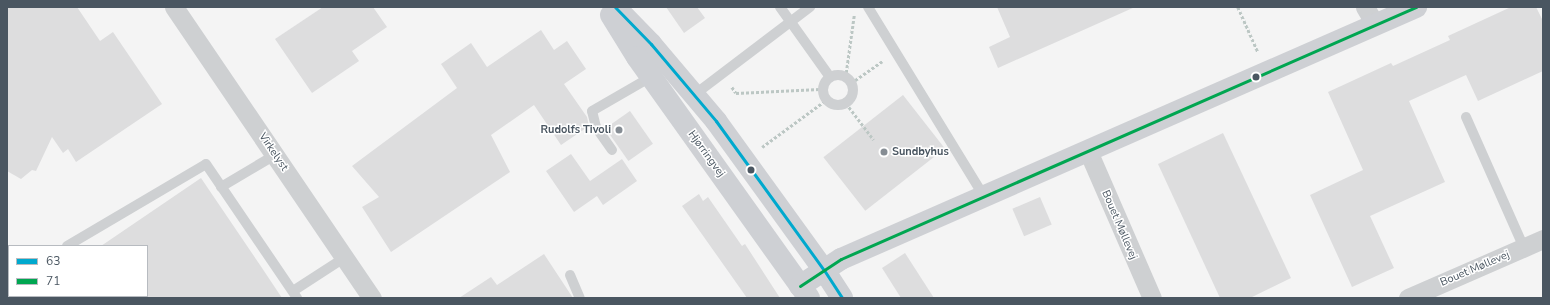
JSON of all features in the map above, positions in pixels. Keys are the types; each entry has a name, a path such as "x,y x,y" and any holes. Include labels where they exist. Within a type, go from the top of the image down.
{"main road":[{"name":"Hjørringvej","path":"606,7 651,77 804,292"},
{"path":"615,7 651,44 742,155 824,270 842,298"},
{"path":"804,292 824,270 841,259 1088,151 1370,15 1416,7"}],"street":[{"name":"Virkelyst","path":"174,7 372,298"},
{"name":"Bouet Møllevej","path":"1088,151 1152,298"},
{"name":"Bouet Møllevej","path":"1408,298 1543,239"}],"lane":[{"path":"780,7 830,77 848,80 853,95 846,103 837,106 826,100 823,89 830,77"},
{"path":"694,95 810,7"},
{"path":"868,7 984,196"},
{"path":"612,150 596,127 592,112 651,77"},
{"path":"1466,117 1524,248"},
{"path":"221,187 275,155"},
{"path":"69,245 206,164 295,294 344,258"},
{"path":"570,274 580,298"}],"path":[{"path":"1238,7 1259,55"},
{"path":"848,80 854,12"},
{"path":"848,80 895,51"},
{"path":"722,74 736,93 823,89"},
{"path":"762,147 826,100"},
{"path":"846,103 874,140"}],"building":[{"path":"7,7 77,7 100,41 113,32 162,104 76,162 68,149 63,153 52,137 36,171 32,170 21,179 7,171"},
{"path":"323,7 373,7 387,27 352,51 359,61 312,93 275,39"},
{"path":"666,7 697,7 705,18 684,33"},
{"path":"997,7 1135,7 998,68 989,47 1010,37"},
{"path":"1511,7 1536,7 1543,21 1543,71 1478,101 1466,75 1409,101 1445,182 1370,216 1394,268 1352,287 1310,195 1363,170 1328,92 1391,63 1393,66 1450,40 1448,36"},
{"path":"541,30 554,50 567,41 586,69 564,84 587,117 589,126 561,145 534,105 491,135 510,172 391,252 362,207 379,197 352,166 457,88 441,64 471,43 487,67"},
{"name":"Sundbyhus","path":"903,95 945,149 865,211 823,157"},
{"path":"630,111 653,144 628,161 605,128"},
{"path":"1223,133 1291,278 1250,298 1220,298 1158,164"},
{"path":"571,154 590,181 622,159 637,181 603,205 597,196 574,212 546,171"},
{"path":"201,178 282,298 147,298 148,245 102,245"},
{"path":"699,194 703,201 708,197 742,246 745,244 780,298 747,298 682,206"},
{"path":"1040,197 1052,225 1024,236 1012,209"},
{"path":"905,253 934,298 901,298 882,268"},
{"path":"544,254 573,298 459,298 491,277 497,285"}],"transit line":[{"name":"63","path":"615,7 651,44 716,121 824,270 842,298"},
{"name":"71","path":"800,286 841,259 1416,7"}],"place":[{"name":"Rudolfs Tivoli","path":"619,130"},
{"name":"Sundbyhus","path":"884,152"}]}
